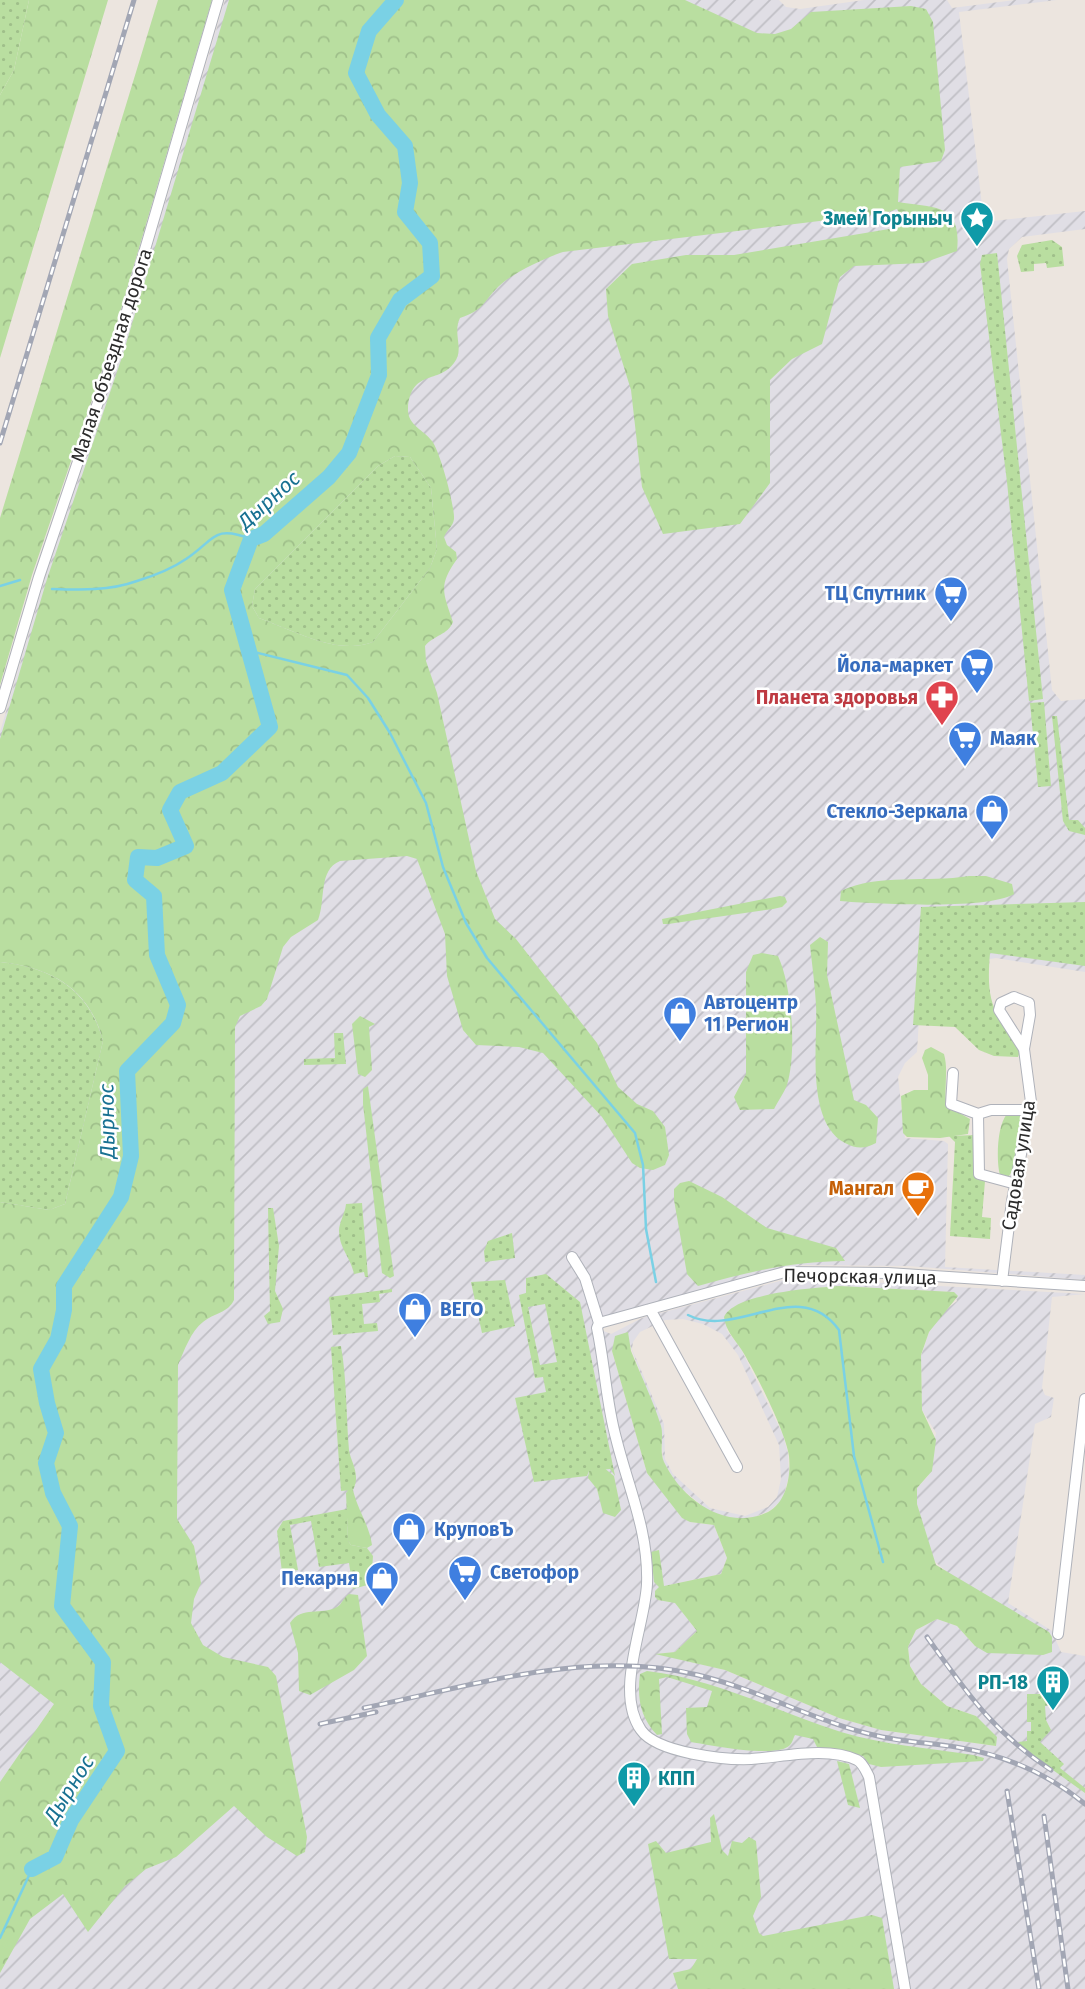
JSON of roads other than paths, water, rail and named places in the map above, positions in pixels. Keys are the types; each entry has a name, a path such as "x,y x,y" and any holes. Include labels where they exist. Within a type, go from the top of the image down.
{"street":[{"name":"Малая объездная дорога","path":"0,708 39,577 115,352 218,0"},
{"name":"Садовая улица","path":"1002,1281 1030,1110 1024,1049 1030,1015 1029,1003 1014,997 1001,1003 999,1010 1024,1049"},
{"path":"953,1073 951,1104 978,1114 991,1110 1030,1110"},
{"path":"978,1114 979,1174 1016,1184"},
{"path":"572,1257 585,1278 598,1325 606,1397 616,1441 638,1508 647,1568 632,1666 635,1720 654,1743 684,1751 747,1759 843,1755 860,1761 869,1777 905,1989"},
{"name":"Печорская улица","path":"598,1325 785,1272 888,1273 1085,1286"},
{"path":"650,1309 737,1467"},
{"path":"1058,1634 1085,1399"}],"waterway":[{"name":"Дырнос","path":"32,1869 55,1857 71,1820 117,1751 101,1706 103,1662 62,1606 70,1526 53,1493 46,1463 56,1433 41,1369 58,1339 64,1310 64,1286 121,1197 131,1156 127,1071 173,1023 178,1005 157,955 154,896 135,880 138,857 157,858 186,846 170,810 180,792 222,773 270,727 232,590 251,539 264,534 329,477 349,453 379,375 378,338 400,300 432,276 430,243 405,212 410,183 405,146 378,115 356,73 369,31 396,0"},
{"path":"52,589 116,587 175,566 215,536 229,533 251,539"},
{"path":"0,586 20,580"},
{"path":"250,651 347,675 368,698 390,733 426,803 443,867 466,923 487,958 635,1133 643,1165 646,1229 656,1282"},
{"path":"688,1315 707,1321 727,1320 787,1307 805,1308 823,1314 839,1330 854,1456 883,1562"},
{"name":"Дырнос","path":"0,1938 32,1869"}],"railway":[{"path":"0,443 134,0"},
{"path":"927,1637 996,1726 1051,1770"},
{"path":"364,1708 530,1673 615,1666 656,1668 721,1681 855,1730 898,1740 974,1750 1008,1760 1056,1783 1085,1804"},
{"path":"320,1724 376,1712"},
{"path":"1007,1791 1039,1989"},
{"path":"1044,1816 1068,1989"}],"place":[{"name":"Змей Горыныч","path":"977,248"},
{"name":"ТЦ Спутник","path":"951,623"},
{"name":"Йола-маркет","path":"977,695"},
{"name":"Планета здоровья","path":"942,727"},
{"name":"Маяк","path":"965,768"},
{"name":"Стекло-Зеркала","path":"992,841"},
{"name":"Автоцентр 11 Регион","path":"680,1043"},
{"name":"Мангал","path":"918,1218"},
{"name":"ВЕГО","path":"415,1339"},
{"name":"КруповЪ","path":"409,1559"},
{"name":"Светофор","path":"465,1602"},
{"name":"Пекарня","path":"382,1608"},
{"name":"РП-18","path":"1053,1712"},
{"name":"КПП","path":"634,1808"}]}
